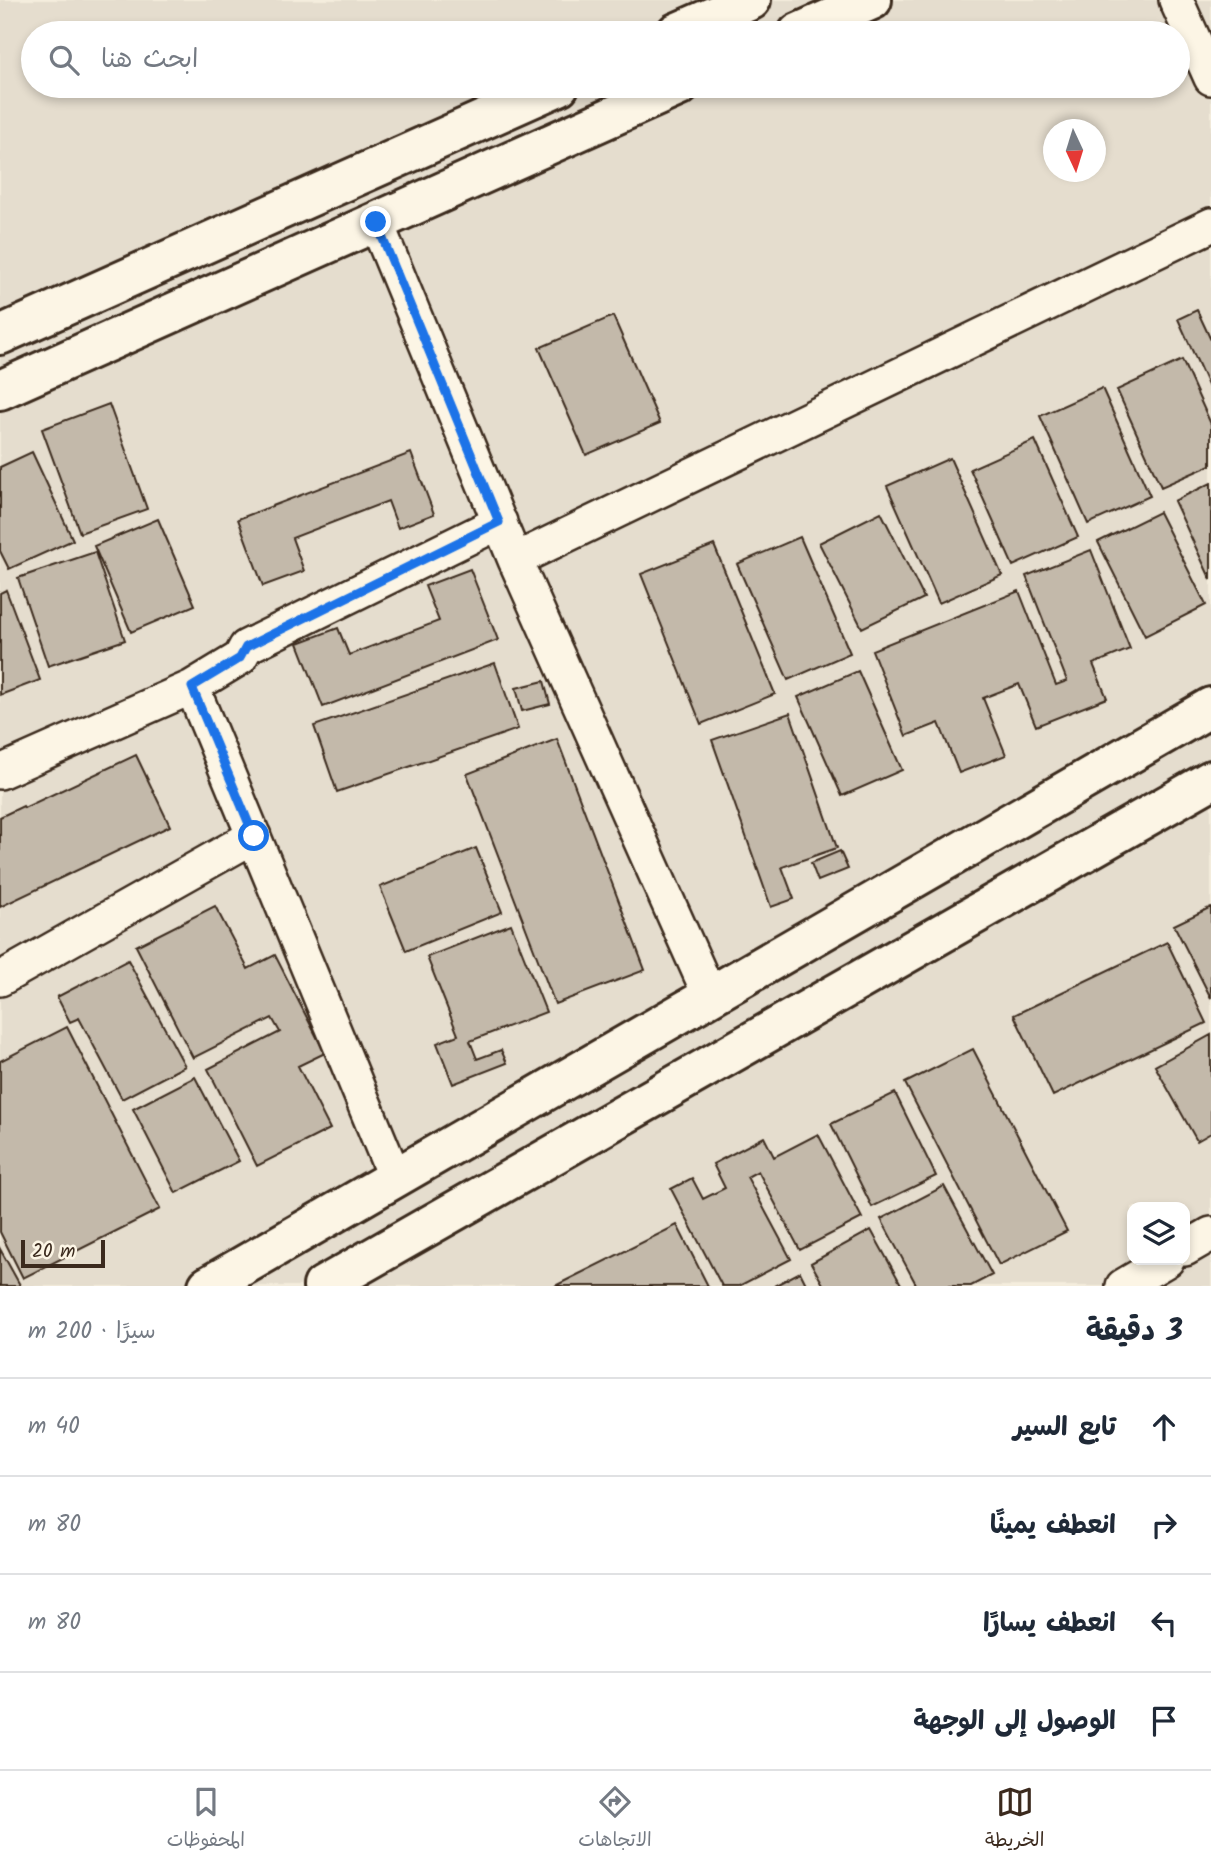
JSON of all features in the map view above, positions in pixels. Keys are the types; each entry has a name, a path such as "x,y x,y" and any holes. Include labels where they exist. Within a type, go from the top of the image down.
{"street":[{"path":"703,21 751,0"},
{"path":"825,21 872,0"},
{"path":"1176,0 1185,21"},
{"path":"1190,31 1211,78"},
{"path":"0,335 532,98"},
{"path":"0,390 653,98"},
{"path":"376,222 515,561 710,996"},
{"path":"515,561 1211,225"},
{"path":"0,772 192,687 240,658 246,647 499,522"},
{"path":"192,687 396,1178"},
{"path":"208,1286 1211,707"},
{"path":"323,1286 1211,780"},
{"path":"0,979 254,836"},
{"path":"1190,1246 1211,1234"},
{"path":"1123,1286 1159,1265"}],"shaded area":[{"path":"0,0 1211,0 1211,1286 0,1286"}],"building":[{"path":"1197,310 1211,337 1211,392 1178,319"},
{"path":"613,316 660,423 586,455 539,348"},
{"path":"1182,360 1211,424 1211,465 1161,487 1117,390"},
{"path":"1102,388 1150,496 1088,524 1040,416"},
{"path":"109,404 147,509 80,533 42,429"},
{"path":"1035,440 1078,537 1013,566 970,469"},
{"path":"32,452 73,540 9,569 0,551 0,467"},
{"path":"411,453 434,514 398,528 388,501 292,538 304,571 263,586 238,519"},
{"path":"950,458 1002,575 939,603 887,486"},
{"path":"1211,483 1211,580 1174,501"},
{"path":"881,512 924,598 862,628 819,543"},
{"path":"1159,512 1206,605 1145,636 1098,542"},
{"path":"158,519 195,605 131,632 94,546"},
{"path":"800,537 850,653 788,680 737,564"},
{"path":"714,545 775,694 701,724 641,574"},
{"path":"1091,550 1130,649 1093,664 1107,698 1036,726 1019,684 983,698 1006,755 959,773 939,723 906,736 872,650 1019,591 1056,685 1067,681 1026,576"},
{"path":"95,552 125,640 48,666 18,578"},
{"path":"470,569 498,640 323,707 298,643 338,628 349,655 439,621 425,586"},
{"path":"6,590 40,680 0,695 0,593"},
{"path":"495,663 518,729 337,792 314,726"},
{"path":"858,671 902,770 842,796 798,697"},
{"path":"544,681 550,704 522,711 516,688"},
{"path":"790,713 837,848 782,867 794,899 771,907 712,740"},
{"path":"557,739 645,970 555,1004 467,774"},
{"path":"136,755 170,826 0,907 0,817"},
{"path":"476,848 502,912 406,951 380,887"},
{"path":"840,851 848,869 818,881 811,863"},
{"path":"215,906 248,969 275,955 325,1053 298,1066 330,1129 257,1166 208,1069 280,1032 272,1018 193,1058 136,946"},
{"path":"1211,907 1211,998 1174,925"},
{"path":"511,924 546,1012 470,1041 477,1059 501,1050 507,1063 453,1084 437,1043 458,1035 427,957"},
{"path":"1167,942 1206,1023 1053,1096 1014,1015"},
{"path":"128,960 185,1066 122,1099 79,1018 70,1022 57,997"},
{"path":"67,1027 160,1209 23,1278 0,1232 0,1061"},
{"path":"1211,1035 1211,1133 1197,1141 1155,1066"},
{"path":"973,1049 1067,1231 999,1265 905,1083"},
{"path":"195,1077 239,1161 176,1193 133,1109"},
{"path":"895,1093 936,1176 872,1207 831,1124"},
{"path":"818,1134 862,1218 800,1250 758,1171 747,1177 791,1259 739,1286 722,1286 671,1189 692,1178 703,1199 725,1188 713,1164 764,1137 774,1157"},
{"path":"944,1186 992,1275 971,1286 917,1286 881,1219"},
{"path":"677,1225 708,1286 555,1286"},
{"path":"871,1230 902,1286 824,1286 811,1263"},
{"path":"0,1249 20,1285 0,1286"},
{"path":"800,1272 807,1286 774,1286"}],"route":[{"path":"254,836 192,687 240,658 246,647 499,522 376,222"}]}
